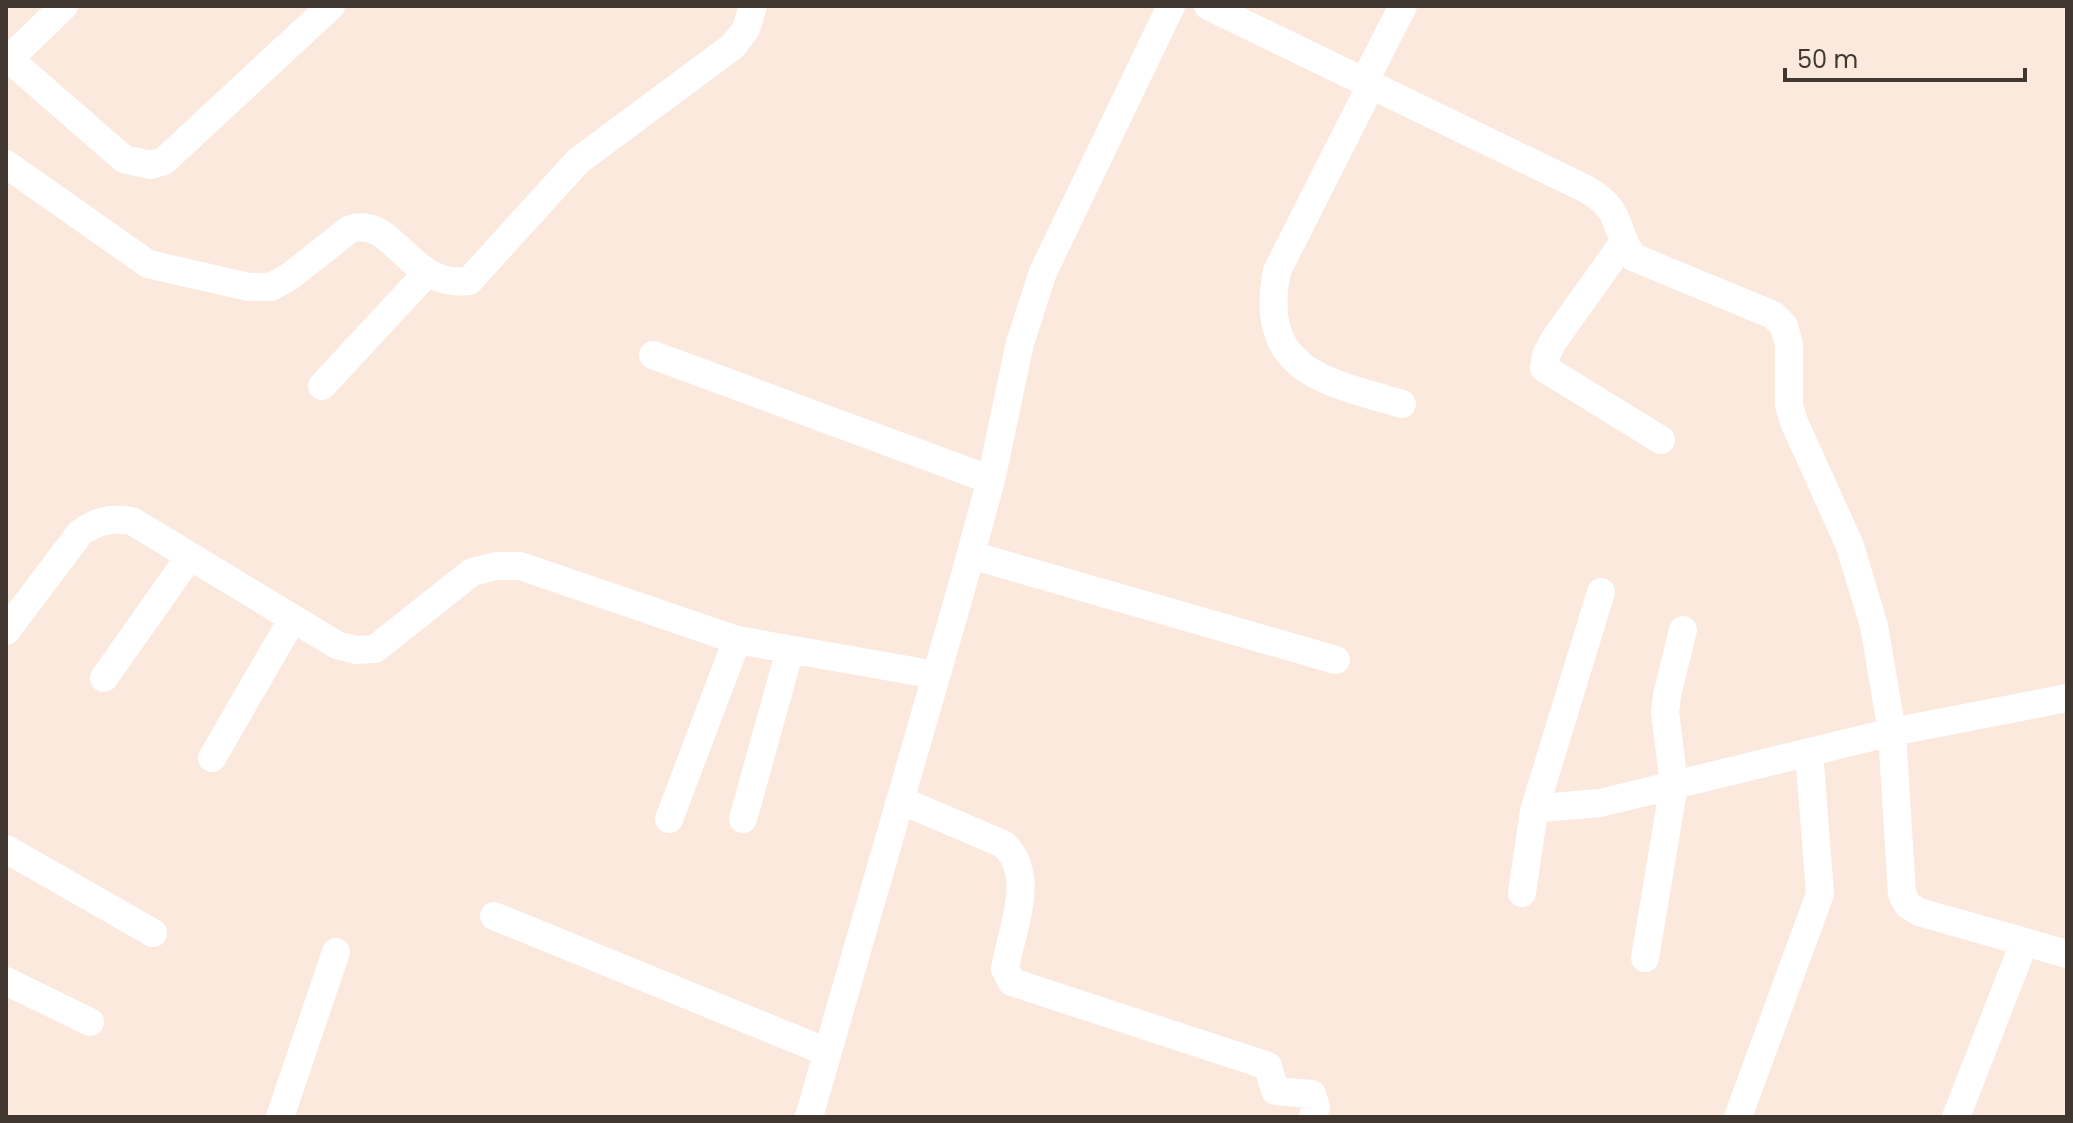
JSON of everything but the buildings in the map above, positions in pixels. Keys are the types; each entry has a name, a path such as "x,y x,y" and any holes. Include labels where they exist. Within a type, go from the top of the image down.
{"street":[{"path":"64,6 8,61 124,159 150,165 164,161 331,6"},
{"path":"6,164 148,264 249,287 271,287 289,277 350,229 360,225 374,227 426,274 450,284 469,281 578,161 733,46 746,29 753,6"},
{"path":"809,1117 971,555 991,480 1020,343 1043,272 1171,6"},
{"path":"1208,6 1605,200 1614,210 1624,242 1633,257 1648,266 1773,315 1784,326 1789,344 1789,405 1850,546 1867,601 1892,732 1901,884 1908,905 1919,912 2067,954"},
{"path":"1402,404 1307,372 1287,354 1273,326 1271,299 1277,271 1403,6"},
{"path":"1624,242 1554,340 1546,355 1544,368 1661,440"},
{"path":"322,386 426,274"},
{"path":"653,355 991,480"},
{"path":"6,631 80,533 94,523 113,518 132,521 337,645 356,650 375,649 472,572 496,566 520,566 737,640 936,675"},
{"path":"971,555 1336,660"},
{"path":"104,678 190,556"},
{"path":"1522,893 1534,811 1601,592"},
{"path":"212,758 293,618"},
{"path":"1645,958 1674,785 1665,712 1683,630"},
{"path":"669,819 737,640"},
{"path":"743,819 790,650"},
{"path":"1534,811 1600,803 1892,732 2067,698"},
{"path":"1738,1117 1820,894 1809,752"},
{"path":"900,800 1003,844 1016,855 1022,870 1021,890 1005,969 1012,982 1263,1064 1282,1093 1312,1094 1316,1107 1313,1117"},
{"path":"6,849 153,933"},
{"path":"494,916 827,1052"},
{"path":"1956,1117 2024,943"},
{"path":"280,1117 336,952"},
{"path":"6,981 90,1022"}]}
